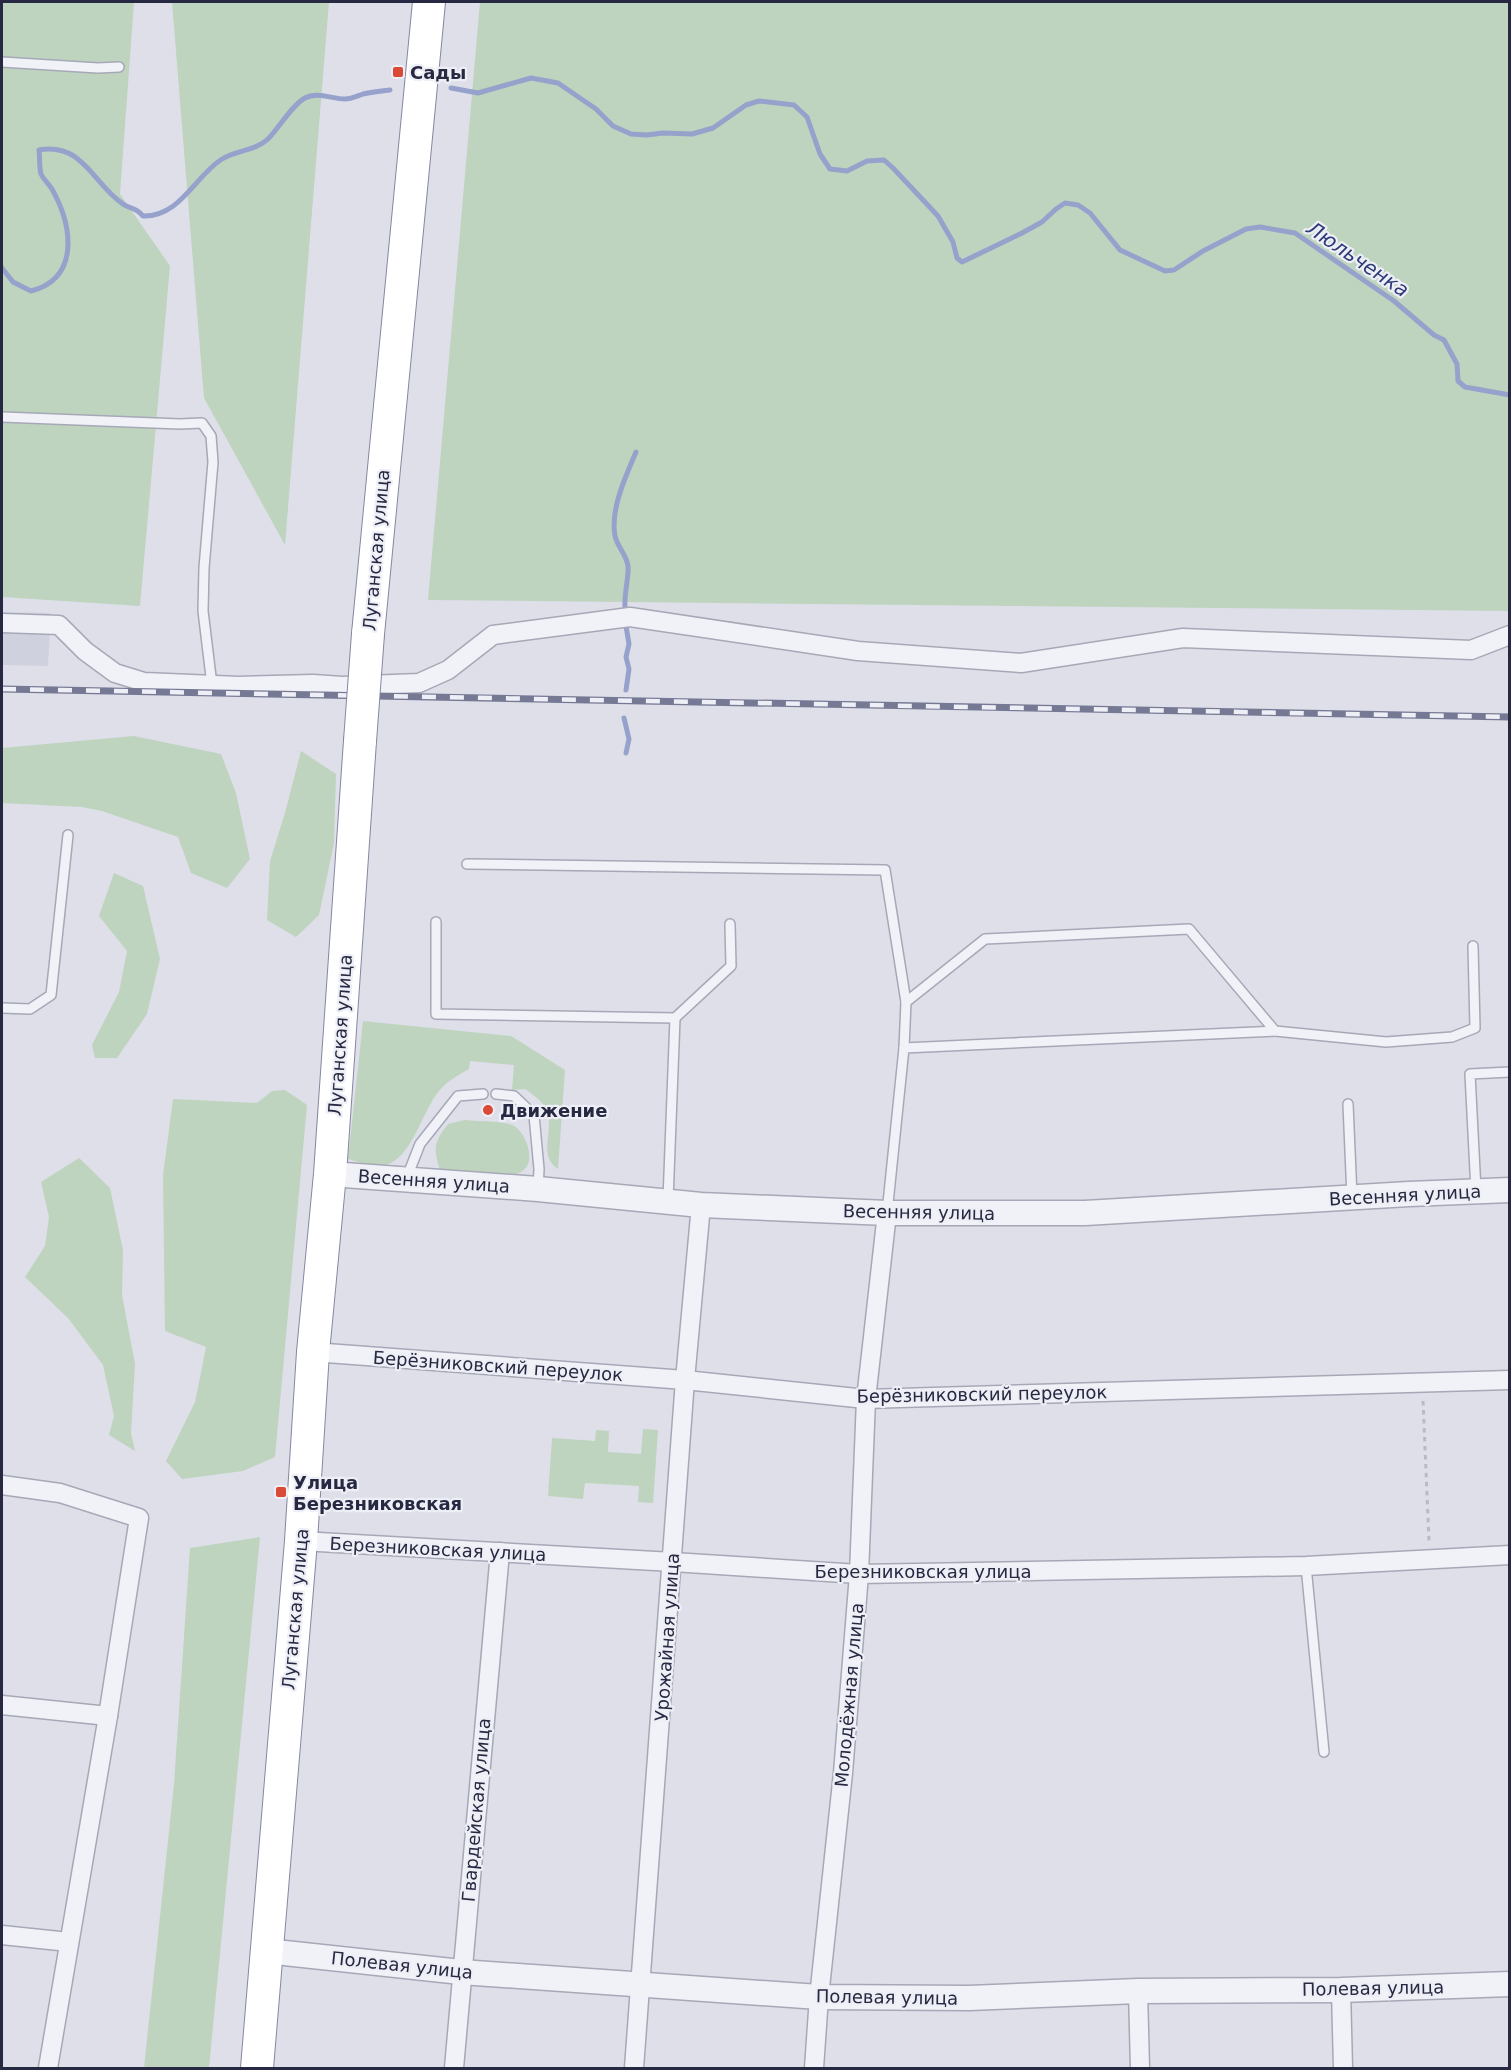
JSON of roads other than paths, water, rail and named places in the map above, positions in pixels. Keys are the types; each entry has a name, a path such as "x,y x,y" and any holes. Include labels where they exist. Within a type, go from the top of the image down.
{"highway":[{"name":"Луганская улица","path":"257,2068 301,1541 313,1352 330,1174 368,634 429,2"}],"street":[{"path":"2,624 60,625 86,651 115,673 144,682 342,686 419,683 448,670 493,634 630,617 858,651 1021,663 1183,638 1471,650 1509,635"},
{"name":"Весенняя улица","path":"330,1174 538,1188 701,1206 887,1213 1085,1213 1509,1190"},
{"name":"Урожайная улица","path":"634,2068 685,1380 701,1206"},
{"name":"Молодёжная улица","path":"814,2068 819,1997 843,1773 859,1575 866,1399 887,1213"},
{"name":"Берёзниковский переулок","path":"313,1352 685,1380 866,1399 1509,1380"},
{"path":"2,1485 60,1493 139,1518 48,2068"},
{"name":"Березниковская улица","path":"301,1541 859,1575 1306,1566 1509,1555"},
{"name":"Гвардейская улица","path":"454,2068 500,1552"},
{"path":"2,1705 108,1716"},
{"path":"2,1935 69,1942"},
{"name":"Полевая улица","path":"266,1951 461,1972 819,1997 969,1998 1138,1991 1341,1990 1509,1984"},
{"path":"1341,1990 1343,2068"},
{"path":"1138,1991 1140,2068"}],"lane":[{"path":"2,62 98,69 119,67"},
{"path":"2,417 202,423 211,436 213,462 204,568 203,611 212,685"},
{"path":"2,1008 30,1010 51,995 68,835"},
{"path":"467,864 885,870 906,1002 904,1048 887,1213"},
{"path":"436,922 436,1014 675,1018 731,966 730,924"},
{"path":"906,1002 985,939 1189,929 1275,1031"},
{"path":"904,1048 1275,1031 1386,1042 1452,1037 1475,1028 1473,946"},
{"path":"668,1202 675,1018"},
{"path":"1476,1191 1470,1074 1509,1072"},
{"path":"407,1179 420,1144 458,1096 483,1094"},
{"path":"496,1094 514,1096 534,1115 539,1169 538,1188"},
{"path":"1348,1104 1352,1197"},
{"path":"1306,1566 1324,1752"}],"waterway":[{"name":"Люльченка","path":"451,88 478,93 531,78 558,83 596,109 613,126 631,134 647,135 692,134 713,128 746,105 759,101 794,105 807,117 820,154 830,169 847,171 867,161 884,160 938,216 953,242 957,258 962,262 1042,222 1065,203 1078,205 1090,213 1120,250 1165,271 1174,270 1203,251 1246,229 1260,227 1295,233 1394,301 1434,335 1444,340 1457,364 1458,381 1465,387 1510,395"},
{"name":"Люльченка","path":"2,268 13,282 31,291 47,284 58,275 65,263 68,249 64,218 52,189 41,174 39,150 54,149 77,158 123,204 143,216 156,215 177,203 212,166 222,159 263,143 305,98 320,95 347,99 366,93 390,90"},
{"path":"625,607 628,566 615,536 614,526 620,493 636,452"},
{"path":"626,626 629,644 626,657 629,669 626,690"},
{"path":"624,718 629,739 626,753"}],"railway":[{"path":"2,689 1510,717"}],"place":[{"name":"Сады","path":"398,72"},
{"name":"Движение","path":"488,1110"},
{"name":"Улица Березниковская","path":"281,1492"}]}
